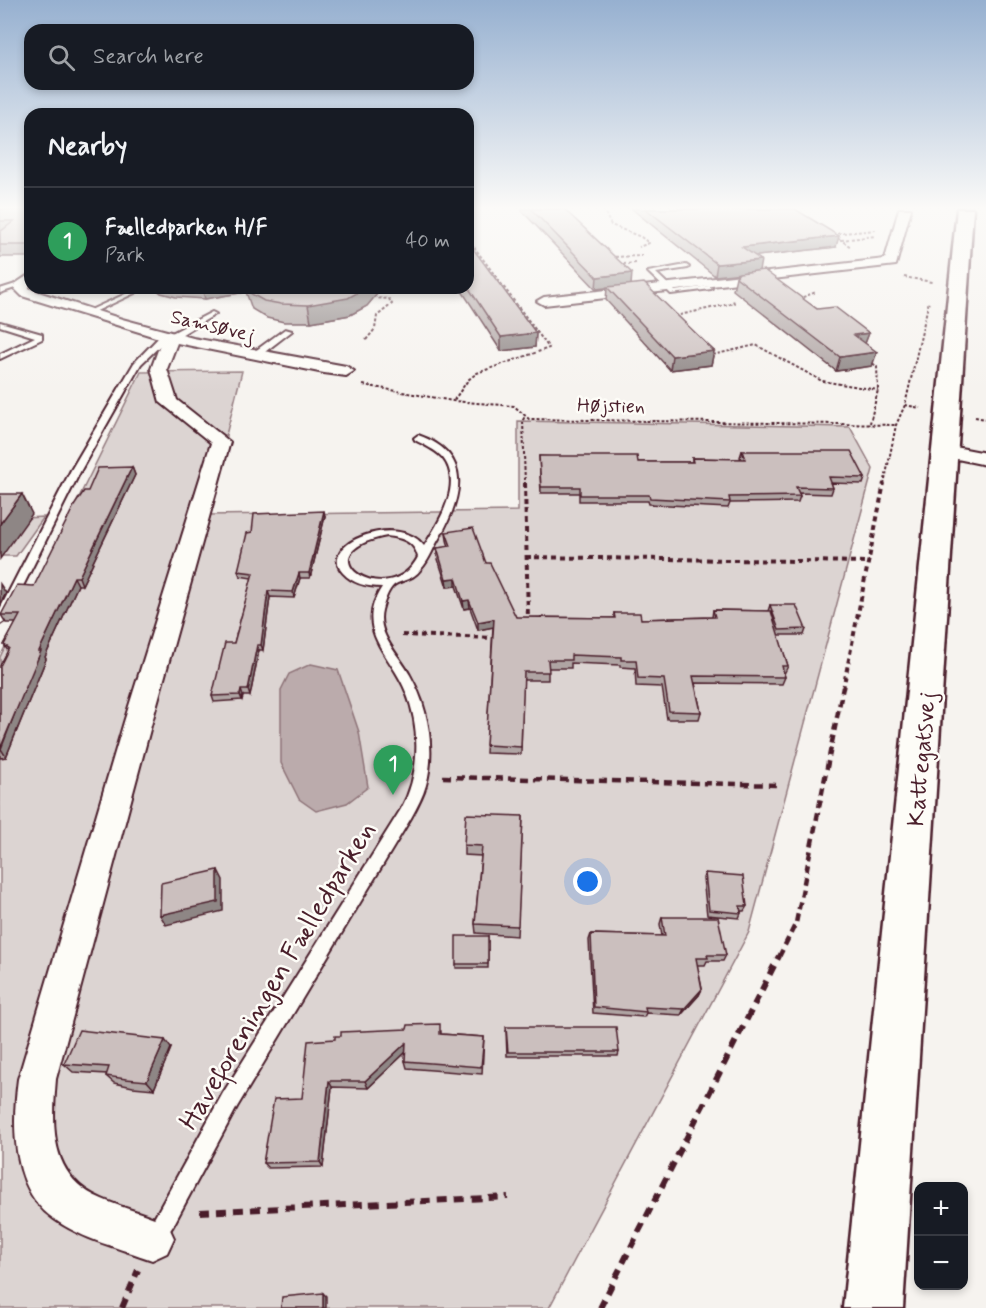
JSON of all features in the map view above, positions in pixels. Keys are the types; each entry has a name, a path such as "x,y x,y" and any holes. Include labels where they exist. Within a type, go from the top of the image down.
{"street":[{"path":"544,301 819,270"},
{"name":"Kattegatsvej","path":"873,1308 960,270"},
{"name":"Samsøvej","path":"30,294 168,336 254,356 346,371"},
{"path":"152,1238 85,1212 67,1202 42,1168 33,1122 40,1067 138,722 221,442 169,402 159,369 168,336"},
{"path":"945,451 986,459"}],"lane":[{"path":"665,270 651,272 673,293 709,288"},
{"path":"0,291 24,282"},
{"path":"88,313 130,294"},
{"path":"0,620 76,470 138,363 168,336 212,314"},
{"path":"0,324 39,336 38,339 0,357"},
{"path":"254,356 288,331"},
{"path":"418,438 447,457 452,466 453,478 450,507 421,565 414,572 391,582 377,584 352,576 346,569 344,560 346,551 364,538 387,533 409,537 417,543 423,557"},
{"path":"378,634 375,623 377,605 391,582"},
{"name":"Haveforeningen Fælledparken","path":"152,1238 169,1214 224,1109 366,880 414,796 421,776 418,709 411,688 378,634"}],"path":[{"path":"453,400 469,380 483,371 536,355 549,348 491,270"},
{"path":"600,1308 796,923 896,425 905,405 926,308 938,273"},
{"path":"794,301 823,290"},
{"path":"366,340 375,329 376,318 392,304 389,299 376,298"},
{"path":"701,350 710,357 756,345 822,381 878,390"},
{"path":"868,359 877,367 878,390 870,423"},
{"name":"Højstien","path":"346,371 343,382 453,400 514,406 529,419 896,425"},
{"path":"525,416 523,420 529,628"},
{"path":"526,557 869,562"},
{"path":"378,634 506,639"},
{"path":"421,776 780,785"},
{"path":"169,1214 508,1197"}],"shaded area":[{"path":"242,371 206,515 518,511 518,421 850,427 873,469 749,932 549,1308 0,1308 0,657 141,372"},
{"path":"44,517 16,556 0,556 0,519"},
{"path":"311,664 338,670 359,732 368,787 347,803 316,811 299,799 281,763 281,690 289,674"}],"building":[{"path":"474,270 489,270 536,333 501,337 473,294"},
{"path":"590,270 629,270 632,273 597,277"},
{"path":"764,270 817,309 835,307 869,333 854,335 877,352 840,357 736,277 739,273"},
{"path":"644,283 714,351 672,356 607,287"},
{"path":"252,294 355,294 348,298 308,305 264,301"},
{"path":"742,451 851,451 865,478 829,477 833,488 796,487 800,496 729,497 730,502 650,498 649,495 580,495 580,487 541,487 539,456 637,456 638,462 693,462 692,458 745,459"},
{"path":"132,467 79,577 74,577 39,651 41,651 0,749 0,666 9,648 4,645 20,615 1,615 17,585 34,586 74,506 84,491 88,491 98,468"},
{"path":"0,494 22,494 0,524"},
{"path":"324,511 309,573 299,573 293,592 268,591 261,645 257,645 248,690 241,690 240,695 212,696 225,643 234,643 253,573 238,571 247,533 252,532 254,514"},
{"path":"473,528 486,563 490,563 516,617 615,618 614,613 640,613 641,619 715,617 713,610 771,611 788,666 782,666 785,677 693,676 701,712 669,711 664,679 638,678 636,660 621,660 621,657 571,655 571,660 548,660 549,672 524,672 521,747 486,745 494,619 478,622 469,600 463,601 456,578 446,579 437,548 451,546 446,532"},
{"path":"770,605 796,605 806,629 779,630"},
{"path":"466,814 523,816 518,926 475,924 482,846 464,845"},
{"path":"218,870 218,902 160,915 161,883"},
{"path":"705,873 743,876 747,906 740,906 741,913 709,910"},
{"path":"662,917 718,917 726,955 707,955 708,958 696,958 702,989 684,1009 645,1007 646,1012 594,1007 591,934 665,936"},
{"path":"456,936 488,936 488,964 456,964"},
{"path":"440,1024 440,1034 484,1037 481,1067 405,1061 406,1043 365,1081 329,1081 320,1162 263,1163 274,1099 302,1098 308,1041 335,1039 335,1036 341,1036 341,1032 407,1029 408,1025"},
{"path":"506,1027 616,1027 619,1052 508,1052"},
{"path":"79,1030 165,1040 147,1081 126,1079 106,1076 109,1067 64,1064"},
{"path":"323,1293 323,1308 281,1308 282,1297"}],"place":[{"name":"Fælledparken H/F","path":"393,795"}]}
